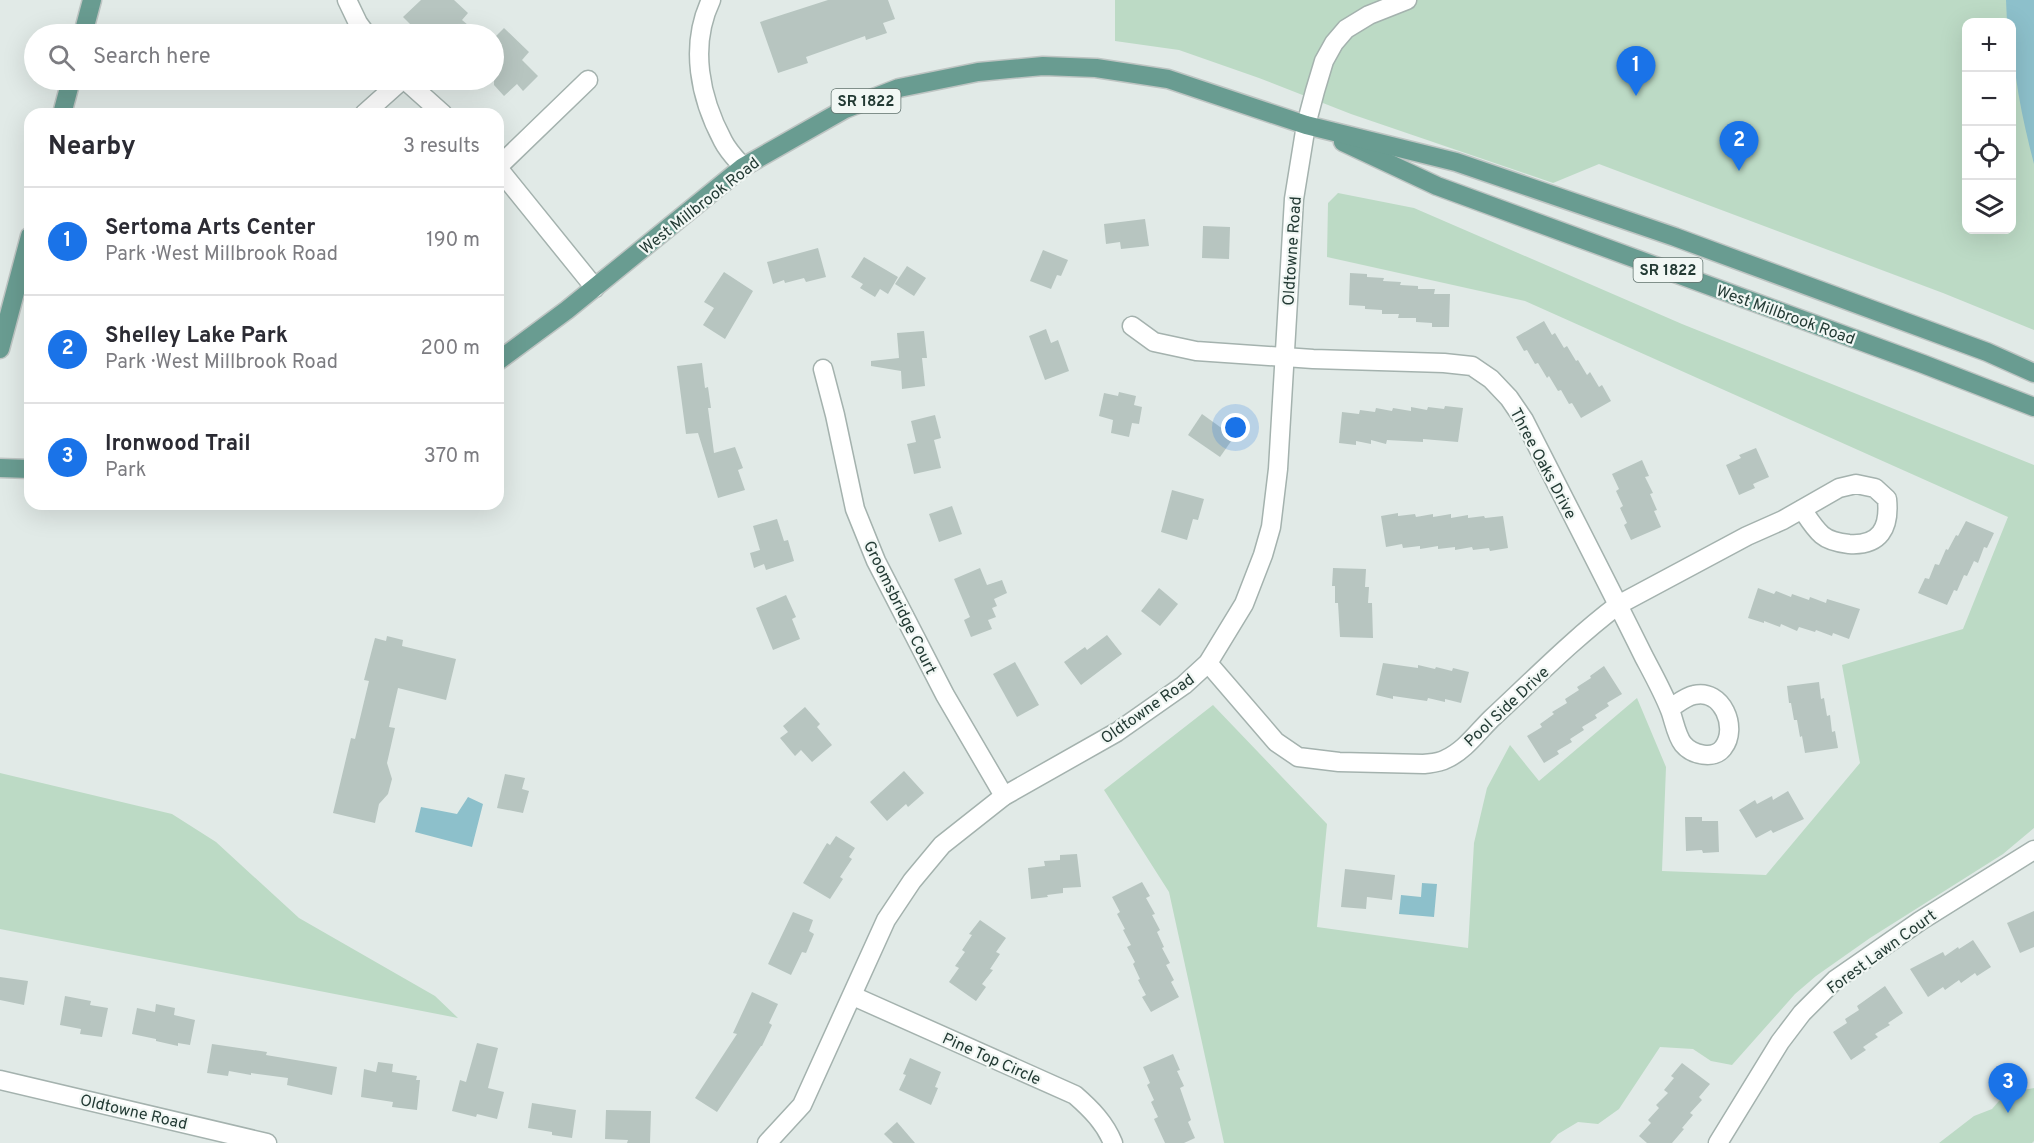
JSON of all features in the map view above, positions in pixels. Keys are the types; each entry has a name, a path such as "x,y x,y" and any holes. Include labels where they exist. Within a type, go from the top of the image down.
{"main road":[{"path":"86,24 92,0"},
{"name":"West Millbrook Road","path":"504,357 595,288 743,167 845,109 899,88 978,72 1043,66 1096,68 1168,79 1306,125 1456,162 1719,254 1987,352 2034,373"},
{"path":"64,108 68,90"},
{"name":"West Millbrook Road","path":"1306,125 1437,186 2034,407"},
{"path":"0,349 24,259"},
{"path":"0,468 24,469"}],"street":[{"path":"346,0 358,24"},
{"path":"711,0 704,15 698,41 699,70 707,104 724,143 743,167"},
{"name":"Oldtowne Road","path":"768,1143 802,1105 886,920 912,881 942,845 1004,796 1117,732 1184,685 1208,663 1244,604 1271,527 1278,469 1294,199 1306,125 1324,61 1334,43 1346,29 1369,15 1407,0"},
{"path":"504,162 588,80"},
{"path":"370,108 392,90"},
{"path":"415,90 436,108"},
{"path":"504,175 595,288"},
{"name":"Three Oaks Drive","path":"1132,326 1154,342 1196,351 1334,360 1453,364 1472,366 1491,379 1509,398 1524,420 1670,708"},
{"name":"Groomsbridge Court","path":"823,369 836,415 855,509 876,561 945,695 1004,796"},
{"name":"Pool Side Drive","path":"1208,663 1276,742 1298,757 1339,762 1424,764 1437,762 1447,759 1467,744 1600,618 1618,605 1839,488 1856,484 1875,488 1887,499 1888,511 1885,526 1877,538 1863,545 1841,544 1824,537 1802,509"},
{"name":"Forest Lawn Court","path":"1718,1143 1780,1042 1802,1012 1835,980 1920,921 2034,850"},
{"name":"Pine Top Circle","path":"853,996 1075,1095 1094,1111 1108,1131 1113,1143"},
{"name":"Oldtowne Road","path":"0,1080 249,1141 267,1143"}],"green space":[{"path":"1115,0 2034,0 2034,330 1943,293 1599,164 1553,183 1351,114 1179,50 1115,41"},
{"path":"1338,193 1414,208 1682,324 2034,465 2034,828 2003,854 1870,938 1816,976 1795,994 1732,1065 1711,1061 1693,1049 1660,1047 1619,1109 1598,1124 1578,1122 1558,1134 1550,1143 1224,1143 1169,892 1104,790 1213,705 1327,824 1317,927 1468,948 1474,843 1487,788 1510,745 1539,781 1637,698 1666,767 1662,871 1766,875 1860,763 1842,665 1963,629 2008,517 1525,301 1327,257 1328,203"},
{"path":"0,773 172,814 216,842 299,918 435,996 458,1018 0,929"},
{"path":"2034,1088 2034,1141 2032,1143 1939,1143 1974,1116 1992,1109 2006,1093"}],"water":[{"path":"2006,0 2034,0 2034,164 2018,94 2016,18 2007,18"},
{"path":"468,797 483,804 472,847 415,832 421,807 457,814"},
{"path":"1422,883 1437,884 1434,917 1399,914 1401,895 1421,897"}],"building":[{"path":"421,0 454,0 468,13 462,20 467,24 410,24 403,17"},
{"path":"828,0 888,0 895,19 883,23 887,33 866,40 865,36 806,57 808,63 778,73 760,22"},
{"path":"504,28 529,52 522,60 538,76 523,91 517,84 504,96 499,90 504,90"},
{"path":"1145,219 1149,246 1121,249 1120,242 1106,244 1104,224"},
{"path":"1203,226 1230,227 1229,259 1202,258"},
{"path":"818,248 826,277 806,282 804,278 785,283 784,280 773,284 767,262"},
{"path":"1043,250 1068,260 1061,276 1057,275 1051,289 1030,281"},
{"path":"864,257 898,277 888,294 880,289 875,297 860,288 863,284 851,277"},
{"path":"907,266 926,278 914,296 895,284"},
{"path":"724,272 753,291 725,339 703,325 714,308 704,302"},
{"path":"1350,273 1384,278 1383,281 1401,282 1400,285 1418,286 1418,289 1435,289 1434,294 1450,294 1449,327 1432,327 1432,323 1416,322 1416,318 1398,318 1399,314 1382,314 1382,310 1349,305"},
{"path":"1544,321 1552,335 1555,333 1564,348 1567,346 1587,375 1590,372 1599,387 1602,385 1611,401 1581,418 1561,390 1558,391 1549,376 1547,378 1538,363 1535,364 1527,350 1524,351 1516,337"},
{"path":"1046,329 1051,343 1058,340 1069,371 1045,380 1029,336"},
{"path":"924,331 927,358 922,358 925,386 902,389 901,371 871,366 871,361 899,358 897,333"},
{"path":"702,363 705,388 708,387 711,408 708,408 714,453 735,447 743,468 738,470 745,490 718,498 698,433 686,434 677,366"},
{"path":"1119,392 1136,396 1134,405 1142,407 1139,424 1132,423 1129,437 1111,433 1113,420 1099,416 1104,393 1118,396"},
{"path":"1445,406 1463,408 1458,442 1423,439 1423,442 1387,440 1386,444 1371,440 1371,444 1356,441 1356,445 1339,443 1342,412 1359,414 1360,410 1375,412 1376,408 1411,411 1411,407 1427,410 1428,407 1444,409"},
{"path":"1202,414 1234,437 1220,457 1188,435"},
{"path":"935,415 941,438 934,440 941,468 914,474 907,444 916,442 911,421"},
{"path":"1756,448 1769,477 1753,484 1755,488 1739,495 1726,465 1741,458 1739,455"},
{"path":"1642,460 1649,476 1645,477 1653,493 1650,494 1657,510 1654,511 1661,527 1631,540 1620,508 1623,506 1616,491 1619,489 1612,474"},
{"path":"1172,490 1204,499 1198,520 1193,519 1187,540 1161,532"},
{"path":"952,506 962,534 939,542 929,514"},
{"path":"1398,513 1398,516 1415,514 1416,517 1451,514 1451,518 1468,515 1468,518 1503,516 1508,548 1490,551 1489,548 1473,550 1472,547 1455,550 1455,547 1438,549 1438,546 1420,549 1420,546 1403,548 1402,544 1386,547 1381,516"},
{"path":"777,519 784,541 788,540 794,561 766,570 764,564 754,568 750,553 760,550 753,526"},
{"path":"1966,521 1994,533 1987,548 1984,547 1978,563 1974,561 1957,591 1954,590 1947,605 1918,593 1925,578 1929,579 1935,564 1939,565 1946,549 1948,550 1956,535 1958,536"},
{"path":"980,568 987,585 1002,580 1007,593 994,599 997,606 992,608 996,617 988,620 992,629 971,637 964,620 970,617 954,579"},
{"path":"1333,568 1366,569 1365,587 1369,587 1368,603 1372,603 1373,638 1340,637 1338,603 1335,603 1335,586 1332,586"},
{"path":"1159,588 1178,604 1160,626 1141,611"},
{"path":"1758,588 1774,594 1776,591 1791,597 1792,594 1809,600 1810,597 1826,603 1827,599 1860,609 1849,639 1833,633 1832,636 1799,627 1797,631 1781,624 1780,627 1748,618"},
{"path":"786,595 796,617 792,619 800,639 773,650 756,608"},
{"path":"1107,635 1122,654 1081,685 1064,662 1085,647 1087,650"},
{"path":"387,636 403,640 402,646 456,659 446,700 398,688 389,727 395,728 387,763 392,779 388,794 379,804 375,823 333,813 351,738 355,739 369,681 364,680 375,638 386,641"},
{"path":"1015,662 1039,705 1017,717 993,674"},
{"path":"1383,663 1418,668 1418,665 1435,669 1436,667 1452,671 1453,668 1469,672 1461,703 1445,699 1445,702 1428,698 1427,701 1393,696 1393,699 1376,695"},
{"path":"1604,666 1622,694 1607,703 1609,706 1595,715 1597,718 1582,727 1584,730 1570,739 1572,742 1557,751 1559,754 1544,763 1527,736 1542,727 1540,724 1554,714 1552,712 1567,703 1565,699 1579,690 1577,687"},
{"path":"1819,682 1821,699 1824,698 1827,716 1830,715 1832,732 1835,731 1838,748 1805,753 1797,720 1794,720 1791,703 1789,703 1787,686"},
{"path":"805,707 820,724 817,727 832,745 812,762 801,750 795,756 780,738 788,732 783,726"},
{"path":"904,771 924,793 908,807 906,804 887,821 870,802"},
{"path":"505,774 525,778 522,789 529,791 523,813 497,808"},
{"path":"1788,791 1804,819 1773,833 1771,830 1756,838 1739,810 1755,800 1757,804 1772,796 1773,800"},
{"path":"1685,817 1702,817 1702,821 1718,821 1719,852 1686,851"},
{"path":"836,836 855,848 849,857 852,859 840,877 843,879 830,899 803,883 827,843 830,845"},
{"path":"1077,854 1081,887 1063,888 1063,893 1031,899 1028,868 1045,866 1044,861 1060,860 1060,855"},
{"path":"1345,869 1395,875 1392,900 1367,897 1366,909 1341,907"},
{"path":"1142,882 1150,896 1146,898 1155,914 1152,915 1160,930 1157,932 1170,963 1166,965 1179,997 1151,1012 1142,997 1146,995 1138,980 1140,979 1133,964 1135,962 1127,947 1131,945 1117,914 1120,912 1112,897"},
{"path":"2034,911 2034,947 2020,953 2007,923"},
{"path":"793,912 813,920 809,931 814,934 806,953 802,952 791,975 768,964"},
{"path":"980,920 1006,938 996,952 1000,954 990,969 993,970 982,984 986,987 976,1001 949,982 959,968 955,966 965,952 962,950 972,935 969,934"},
{"path":"1973,940 1991,967 1977,976 1975,973 1961,983 1959,980 1945,990 1943,987 1928,997 1910,969 1943,952 1945,956"},
{"path":"0,977 28,981 24,1005 0,1000"},
{"path":"1885,986 1903,1013 1888,1023 1890,1025 1875,1034 1878,1037 1863,1047 1866,1050 1851,1060 1833,1032 1847,1023 1845,1019 1859,1010 1857,1006"},
{"path":"752,992 778,1004 769,1023 772,1025 762,1046 717,1112 695,1098 737,1034 733,1033"},
{"path":"65,996 91,1001 90,1005 108,1008 102,1037 80,1034 81,1029 60,1025"},
{"path":"156,1004 175,1008 174,1015 195,1020 190,1045 178,1043 178,1046 132,1034 137,1008 155,1012"},
{"path":"477,1043 498,1048 488,1088 504,1092 497,1119 452,1111 460,1080 466,1082"},
{"path":"212,1044 267,1052 266,1055 337,1067 332,1095 287,1085 288,1078 229,1071 228,1076 207,1073"},
{"path":"1173,1054 1184,1086 1180,1088 1191,1120 1188,1122 1195,1138 1184,1143 1165,1143 1154,1119 1158,1117 1151,1102 1154,1100 1147,1085 1150,1083 1143,1067"},
{"path":"910,1058 941,1072 931,1105 899,1090"},
{"path":"378,1062 393,1064 392,1072 417,1076 416,1080 420,1080 417,1110 392,1107 393,1102 361,1097 364,1069 376,1072"},
{"path":"1682,1063 1710,1084 1699,1097 1702,1100 1690,1113 1693,1115 1682,1128 1684,1129 1672,1143 1647,1143 1639,1136 1651,1123 1648,1120 1659,1108 1656,1105 1668,1093 1664,1090 1674,1078 1671,1076"},
{"path":"532,1103 576,1110 572,1138 528,1128"},
{"path":"606,1110 651,1111 650,1143 627,1143 628,1140 605,1139"},
{"path":"897,1122 915,1143 893,1143 884,1134"}],"place":[{"name":"Sertoma Arts Center","path":"1636,96"},
{"name":"Shelley Lake Park","path":"1739,171"},
{"name":"Ironwood Trail","path":"2008,1113"}]}
